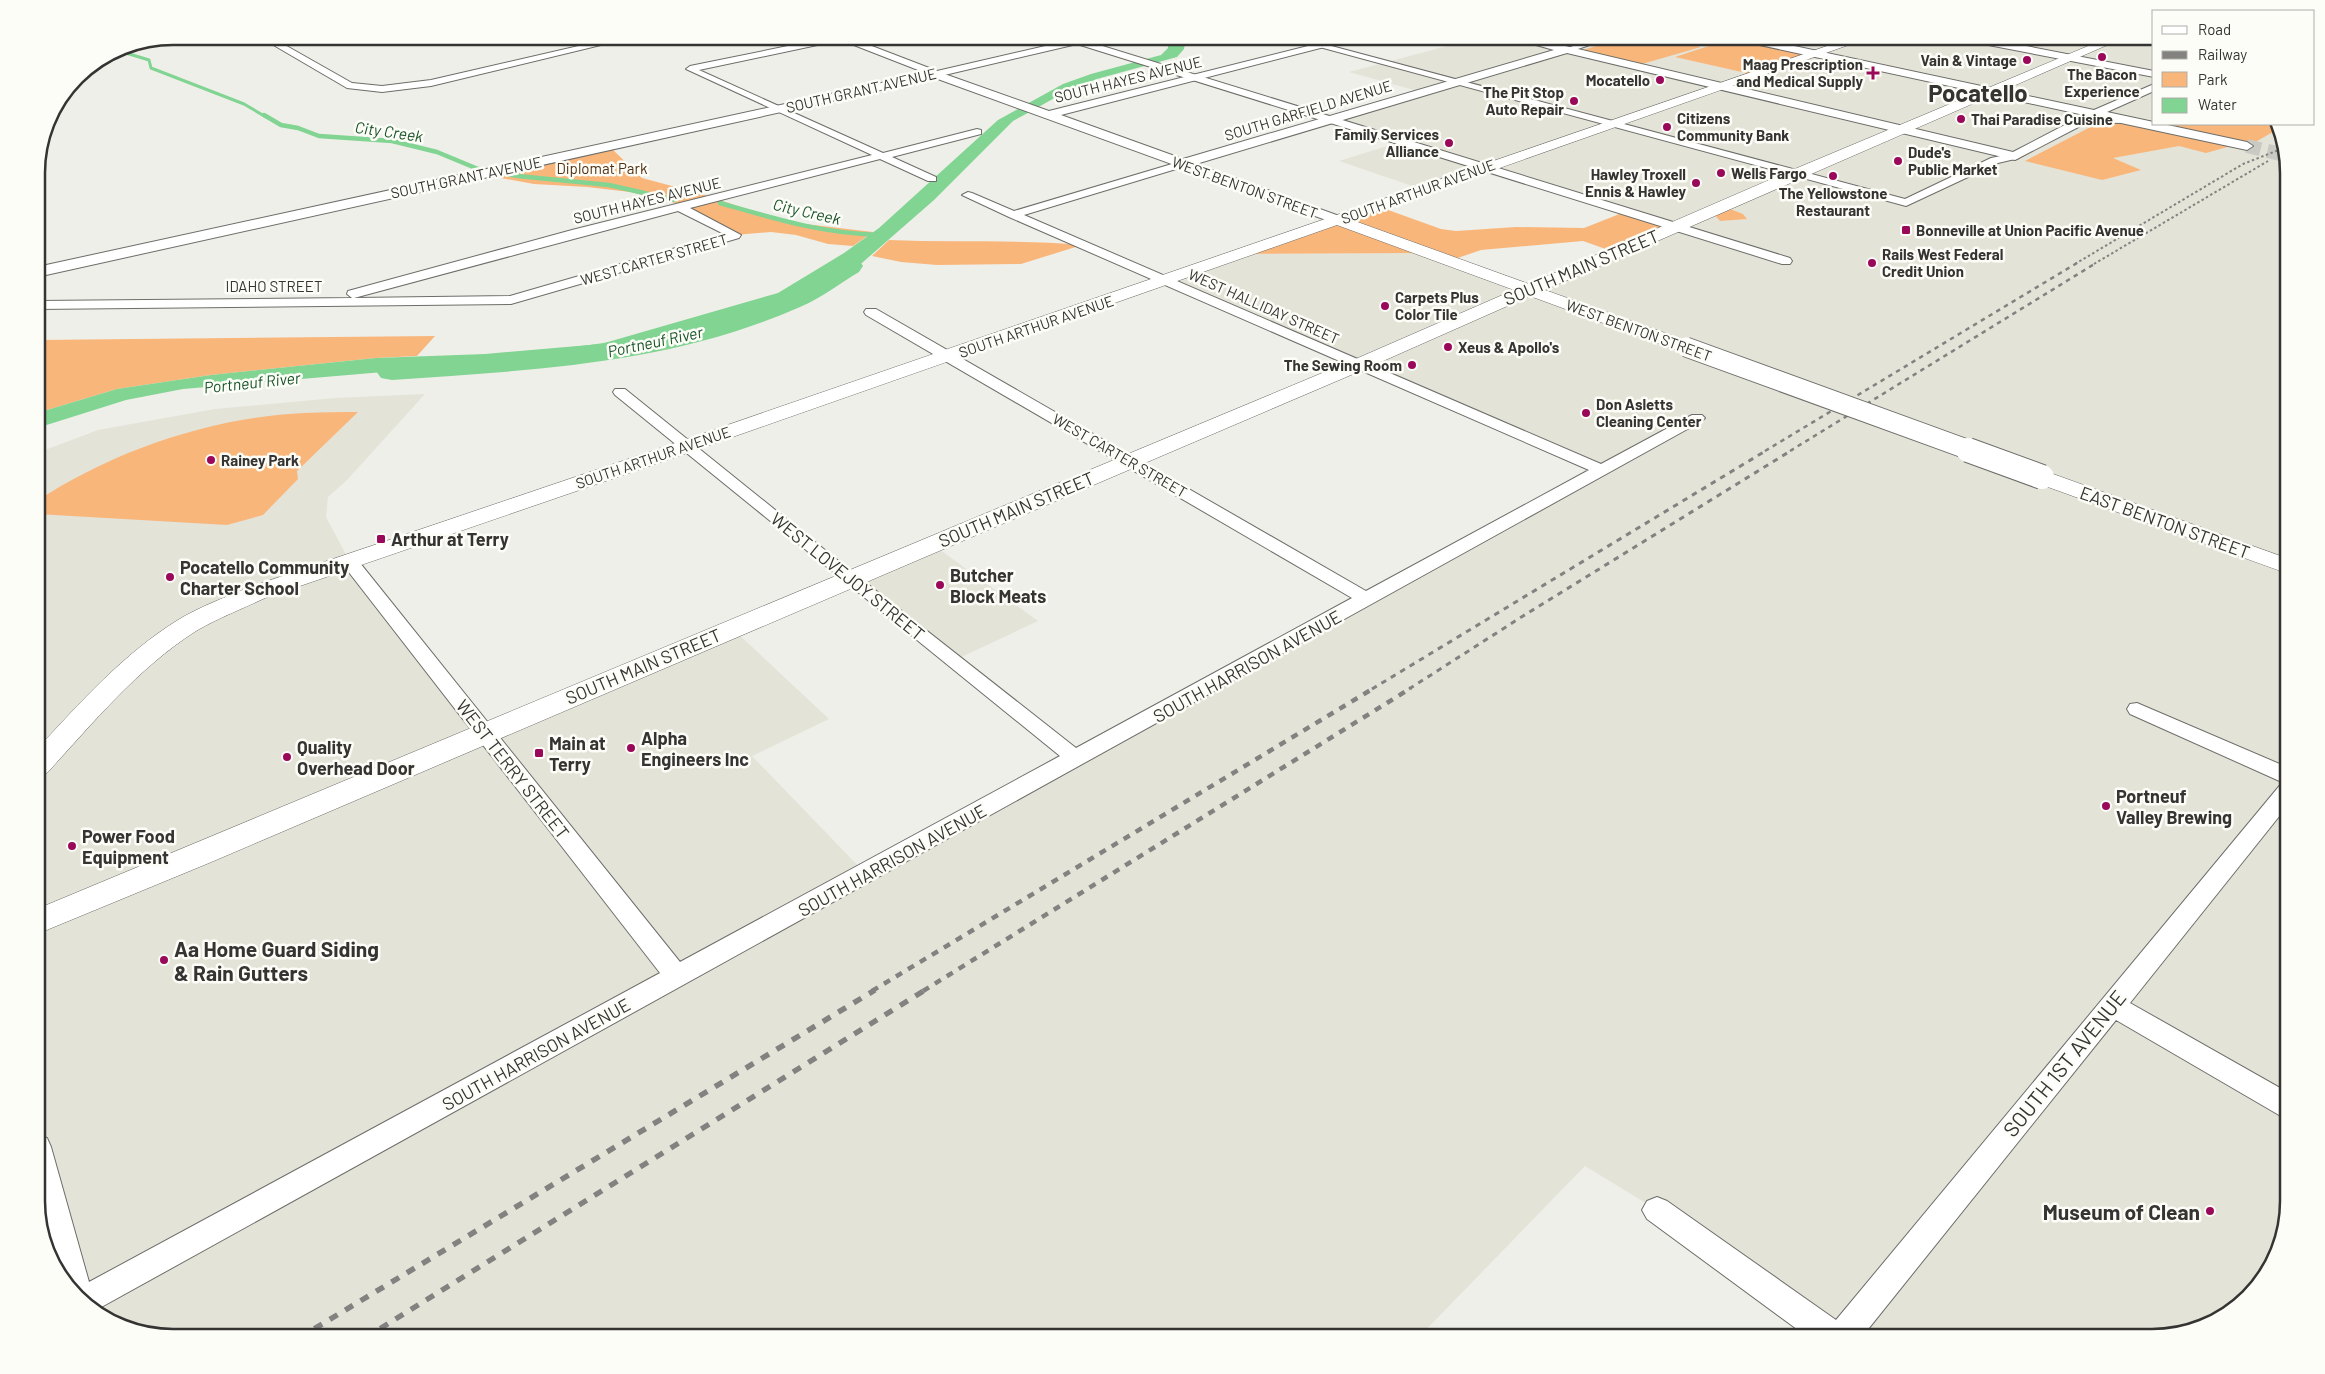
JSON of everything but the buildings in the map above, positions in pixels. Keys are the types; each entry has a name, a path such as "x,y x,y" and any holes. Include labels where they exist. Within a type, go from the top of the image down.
{"main road":[{"name":"SOUTH ARTHUR AVENUE","path":"45,757 117,681 148,654 181,629 256,593 1166,281 1609,124 1842,45"},
{"name":"SOUTH MAIN STREET","path":"45,918 198,856 1358,364 1795,174 2100,45"},
{"name":"WEST BENTON STREET","path":"1338,220 2042,477"},
{"path":"1610,256 1584,275 1589,289 1599,303 1658,337"},
{"name":"EAST BENTON STREET","path":"2042,477 2280,564"}],"street":[{"path":"278,45 350,86 382,89 431,83 595,45"},
{"path":"807,45 690,69 932,179"},
{"name":"WEST BENTON STREET","path":"865,45 936,74 1338,220"},
{"name":"SOUTH GRANT AVENUE","path":"45,270 1060,45"},
{"path":"1089,45 1786,261"},
{"path":"1318,45 1906,204 1995,160 2016,156 2091,116 2152,88"},
{"name":"SOUTH HAYES AVENUE","path":"1042,113 1326,45"},
{"path":"1546,45 2016,156"},
{"name":"SOUTH GARFIELD AVENUE","path":"1012,214 1582,45"},
{"path":"1774,45 2066,107 2091,116 2121,119 2247,146"},
{"path":"2003,45 2152,74"},
{"name":"SOUTH HAYES AVENUE","path":"326,302 679,207 977,132"},
{"name":"WEST HALLIDAY STREET","path":"968,195 1602,470"},
{"name":"WEST CARTER STREET","path":"512,300 735,236 679,207"},
{"name":"IDAHO STREET","path":"45,305 512,300"},
{"name":"WEST CARTER STREET","path":"871,312 1368,600"},
{"name":"WEST LOVEJOY STREET","path":"620,392 850,579 1077,759"},
{"name":"SOUTH HARRISON AVENUE","path":"90,1297 1368,600 1697,418"},
{"name":"WEST TERRY STREET","path":"350,562 677,977"},
{"path":"2137,709 2280,773"},
{"name":"SOUTH 1ST AVENUE","path":"1848,1329 2280,800"},
{"path":"2112,1005 2280,1102"},
{"path":"45,1179 73,1280"},
{"path":"1657,1210 1822,1329"}],"shaded area":[{"path":"1451,45 2152,45 2152,125 2270,125 2278,148 2280,165 2280,1201 2276,1234 2270,1250 2263,1265 2242,1291 2216,1312 2185,1325 2168,1328 1822,1329 1657,1210 1585,1166 1427,1329 173,1329 140,1325 124,1319 109,1312 83,1291 62,1265 55,1250 47,1226 45,1209 45,450 98,430 215,409 335,398 425,394 347,480 328,497 326,517 350,562 485,733 733,629 829,719 752,756 866,874 1601,470 1166,281 1243,254 1427,253 1528,290 1674,226 1486,168 1424,190 1339,161 1400,142 1330,120 1421,92 1349,72"},
{"path":"932,544 1038,621 953,661 850,579"}],"green space":[{"path":"1599,45 1693,45 1701,47 1642,64 1583,50"},
{"path":"1712,45 1773,45 1815,54 1755,75 1675,57"},
{"path":"2102,121 2115,121 2231,146 2206,153 2179,146 2113,158 2141,170 2102,180 2025,161"},
{"path":"2163,125 2270,125 2273,132 2252,144"},
{"name":"Diplomat Park","path":"609,146 642,178 702,194 764,215 805,224 873,232 853,246 828,244 796,235 771,232 735,235 684,205 630,192 534,184 479,174"},
{"path":"1377,206 1441,229 1456,231 1516,227 1584,228 1627,211 1675,226 1617,253 1583,241 1481,250 1449,261 1427,253 1243,254"},
{"path":"1730,209 1743,214 1747,219 1720,221 1714,214"},
{"path":"889,240 1034,242 1082,245 1021,264 937,265 901,262 872,256"},
{"path":"435,336 417,356 376,358 211,375 117,389 45,411 45,340"},
{"name":"Rainey Park","path":"358,412 297,471 298,479 263,515 227,525 45,514 45,496 98,466 165,439 235,421 312,413"}],"water":[{"path":"1168,45 1185,45 1184,49 1177,57 1097,79 1069,90 1013,121 934,200 855,269 797,297 707,330 595,354 183,389 126,400 45,425 45,411 117,389 211,375 376,358 485,354 601,344 778,293 844,253 879,228 998,120 1063,84 1091,74 1161,55 1168,48"}],"waterway":[{"name":"City Creek","path":"128,54 149,60 151,68 244,104 266,117"},
{"name":"City Creek","path":"264,115 281,125 298,128 319,136 392,141 437,152 478,169 518,176 609,185 675,200"},
{"name":"City Creek","path":"720,203 779,220 818,228 879,235"},
{"name":"Portneuf River","path":"392,371 558,359 612,352 657,343 703,332 769,310 806,293 849,266"}],"tunnel":[{"path":"2247,146 2279,153"}],"railway":[{"path":"2075,264 2243,164 2278,150"},
{"path":"2094,264 2268,161"},
{"path":"1765,451 2077,263"},
{"path":"1790,451 2096,263"},
{"path":"1372,689 1767,450"},
{"path":"1409,689 1523,616 1792,450"},
{"path":"872,991 1374,688"},
{"path":"923,991 1411,688"},
{"path":"314,1329 875,990"},
{"path":"379,1329 925,990"}],"place":[{"name":"The Bacon Experience","path":"2102,57"},
{"name":"Vain & Vintage","path":"2027,60"},
{"name":"Maag Prescription and Medical Supply","path":"1873,73"},
{"name":"Mocatello","path":"1660,80"},
{"name":"The Pit Stop Auto Repair","path":"1574,101"},
{"name":"Thai Paradise Cuisine","path":"1961,119"},
{"name":"Citizens Community Bank","path":"1667,127"},
{"name":"Family Services Alliance","path":"1449,143"},
{"name":"Dude's Public Market","path":"1898,161"},
{"name":"Wells Fargo","path":"1721,173"},
{"name":"The Yellowstone Restaurant","path":"1833,176"},
{"name":"Hawley Troxell Ennis & Hawley","path":"1696,183"},
{"name":"Bonneville at Union Pacific Avenue","path":"1906,230"},
{"name":"Rails West Federal Credit Union","path":"1872,263"},
{"name":"Carpets Plus Color Tile","path":"1385,306"},
{"name":"Xeus & Apollo's","path":"1448,347"},
{"name":"The Sewing Room","path":"1412,365"},
{"name":"Don Asletts Cleaning Center","path":"1586,413"},
{"name":"Rainey Park","path":"211,460"},
{"name":"Arthur at Terry","path":"381,539"},
{"name":"Pocatello Community Charter School","path":"170,577"},
{"name":"Butcher Block Meats","path":"940,585"},
{"name":"Alpha Engineers Inc","path":"631,748"},
{"name":"Main at Terry","path":"539,753"},
{"name":"Quality Overhead Door","path":"287,757"},
{"name":"Portneuf Valley Brewing","path":"2106,806"},
{"name":"Power Food Equipment","path":"72,846"},
{"name":"Aa Home Guard Siding & Rain Gutters","path":"164,960"},
{"name":"Museum of Clean","path":"2210,1211"}],"district":[{"name":"Pocatello","path":"1978,92"}]}
